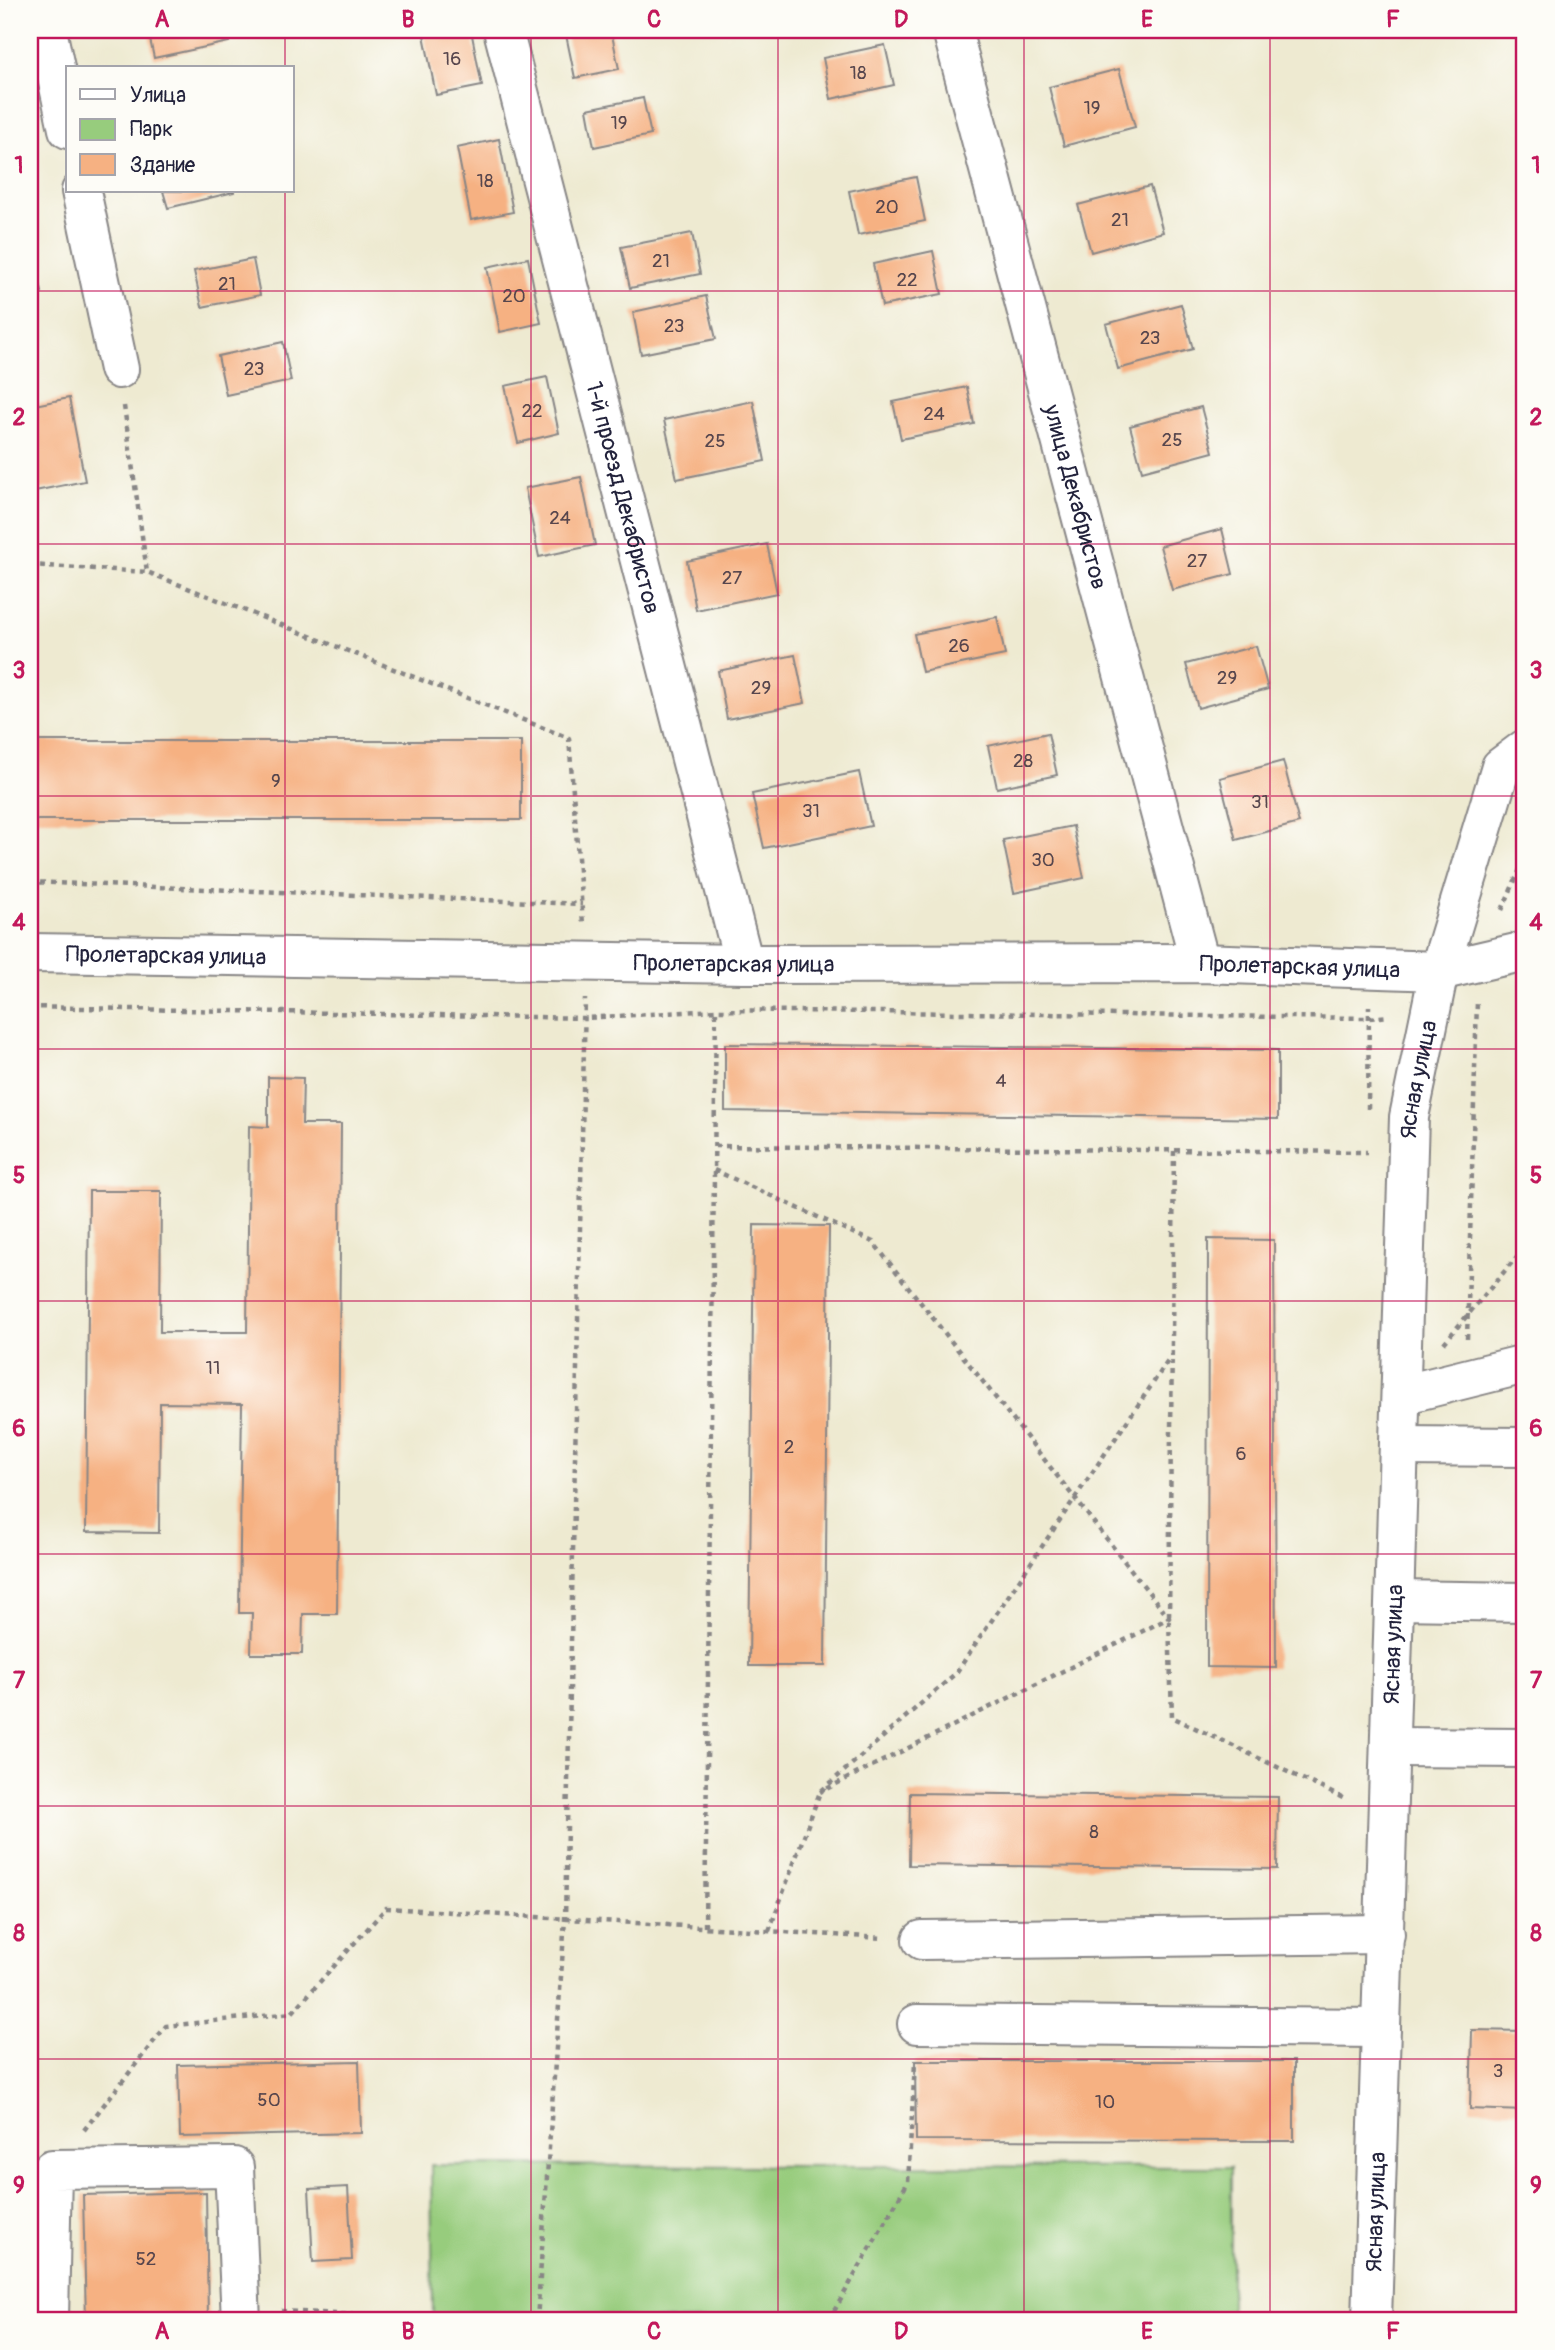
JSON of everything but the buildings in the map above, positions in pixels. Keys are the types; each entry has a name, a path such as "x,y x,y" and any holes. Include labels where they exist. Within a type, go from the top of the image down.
{"street":[{"path":"47,30 66,120"},
{"name":"1-й проезд Декабристов","path":"503,30 730,964"},
{"name":"улица Декабристов","path":"952,30 1199,963"},
{"path":"81,192 119,369"},
{"name":"Ясная улица","path":"1372,2320 1409,1117 1439,971 1501,767 1525,748"},
{"name":"Пролетарская улица","path":"30,953 730,964 1199,963 1439,971 1525,951"},
{"path":"1401,1395 1525,1364"},
{"path":"1399,1446 1525,1447"},
{"path":"1395,1600 1525,1602"},
{"path":"1391,1747 1525,1748"},
{"path":"922,1940 1385,1934"},
{"path":"917,2024 1381,2028"},
{"path":"49,2320 52,2169 234,2167 240,2314"}],"path":[{"path":"119,369 147,572"},
{"path":"30,565 147,572 569,738 586,962 585,1018 565,1919 537,2320"},
{"path":"1465,1378 1478,962 1525,858"},
{"path":"30,881 582,904"},
{"path":"705,1927 716,1010 730,964"},
{"path":"30,1007 585,1018 716,1010 1369,1018 1477,1006"},
{"path":"715,1146 1367,1152"},
{"path":"1174,1151 1169,1618 1172,1717 1347,1800"},
{"path":"714,1170 873,1242 1169,1618"},
{"path":"1443,1345 1525,1247"},
{"path":"769,1931 820,1792 956,1673 1172,1356"},
{"path":"820,1792 1169,1618"},
{"path":"52,2169 166,2026 292,2013 386,1908 922,1940"},
{"path":"829,2320 908,2182 917,2024"},
{"path":"240,2314 559,2320"}],"green space":[{"path":"431,2165 1231,2167 1231,2320 433,2320"}]}
